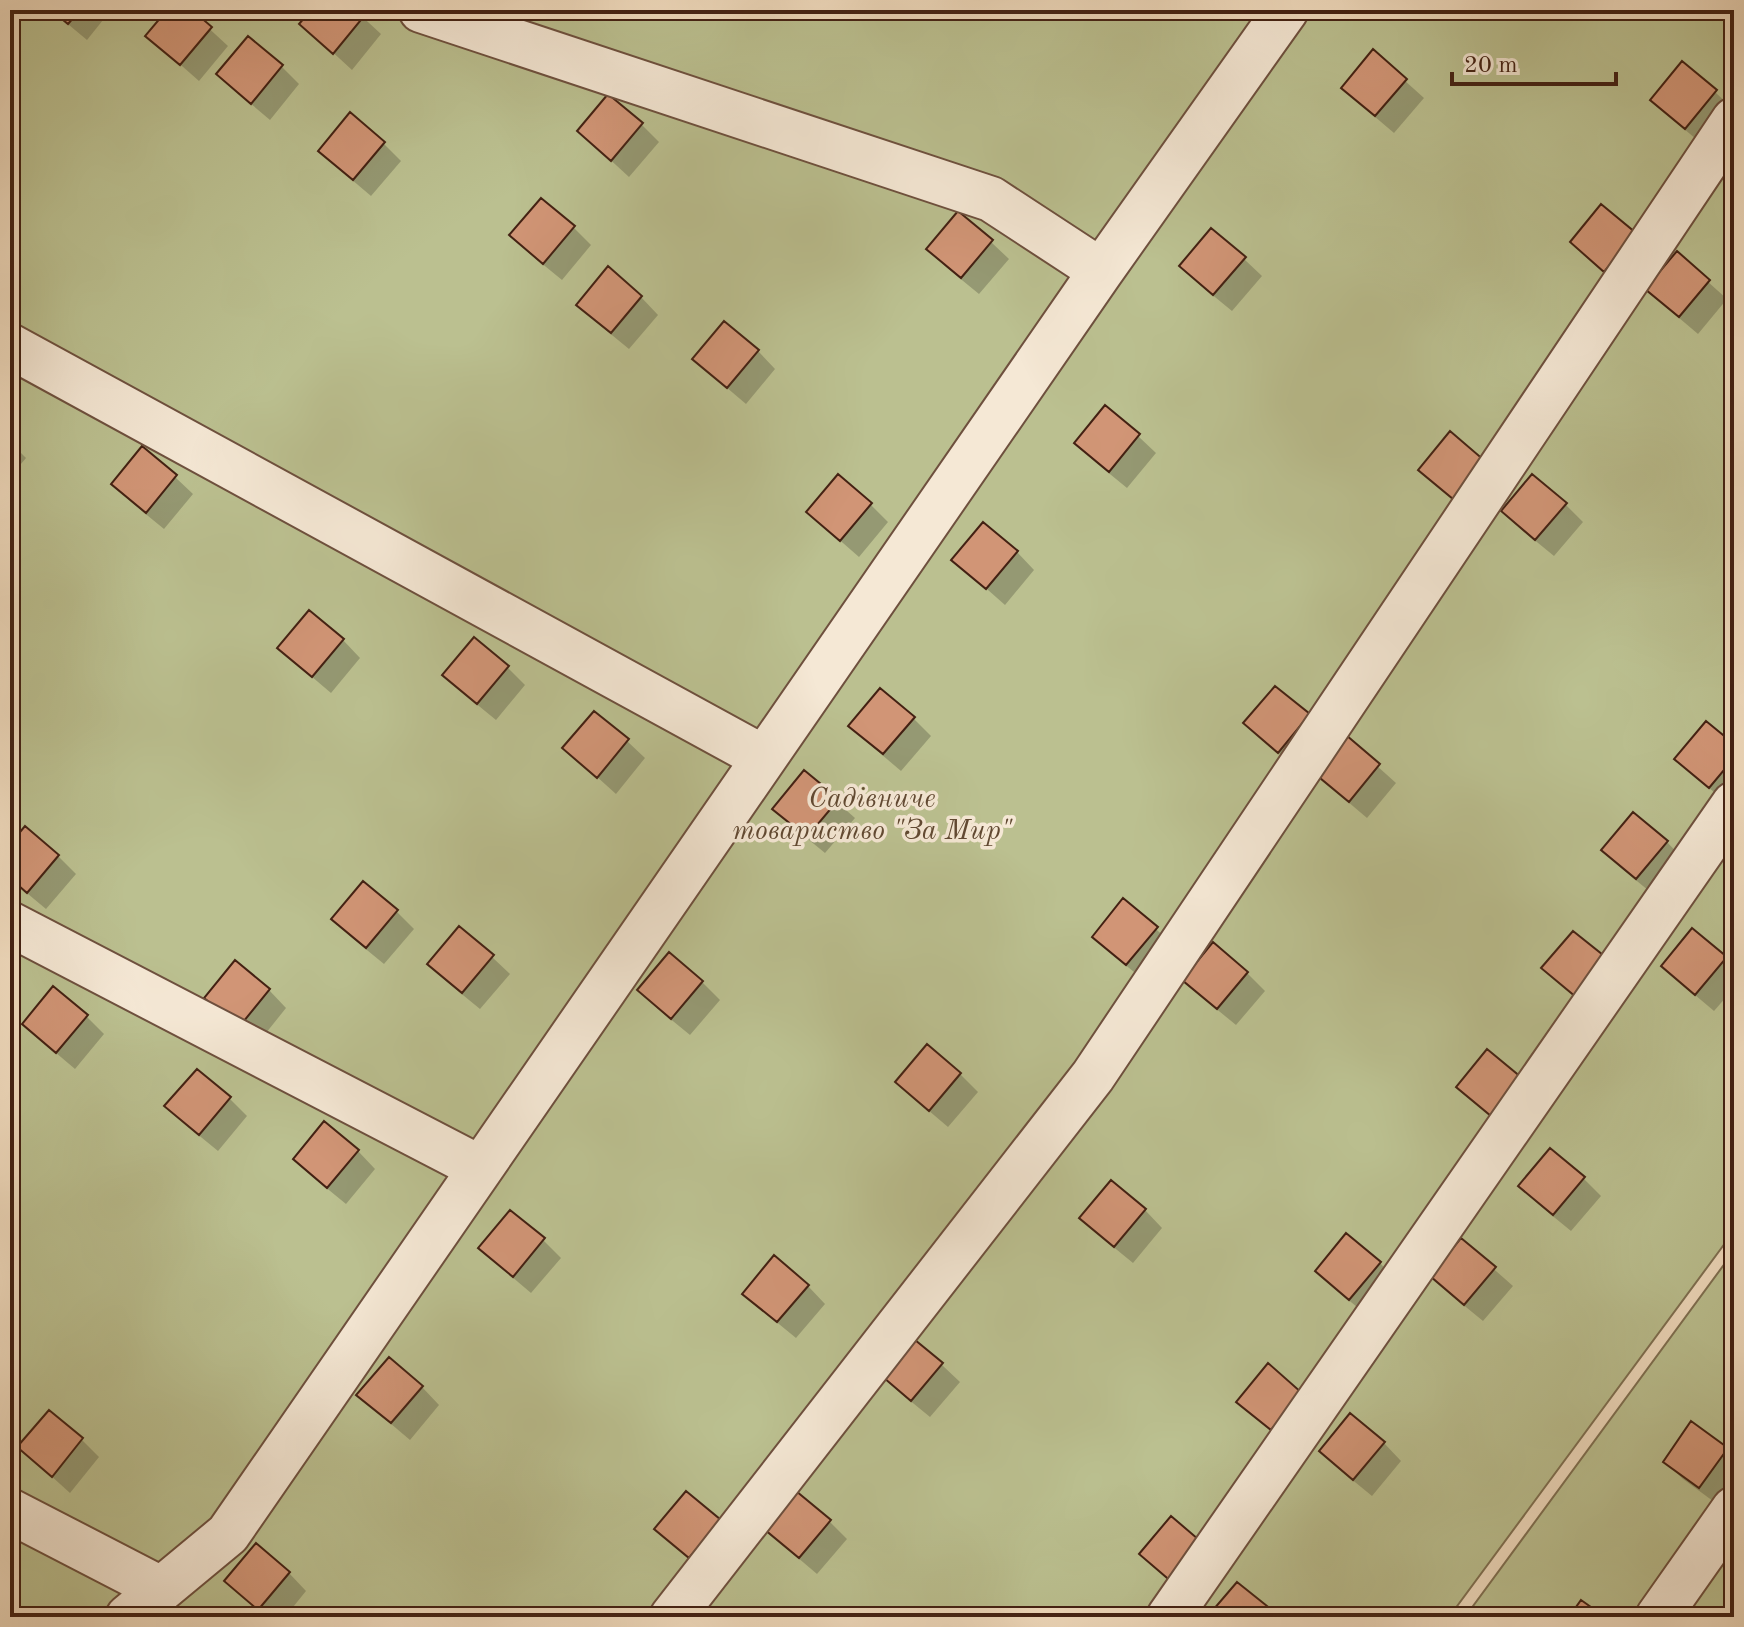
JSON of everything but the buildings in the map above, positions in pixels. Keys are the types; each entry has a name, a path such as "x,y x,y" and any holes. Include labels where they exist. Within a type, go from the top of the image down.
{"street":[{"path":"421,10 991,199 1101,271"},
{"path":"128,1617 228,1534 1101,271 1286,10"},
{"path":"672,1617 1093,1076 1734,120"},
{"path":"10,346 764,758"},
{"path":"1169,1617 1734,804"},
{"path":"10,924 480,1168"},
{"path":"1658,1617 1734,1509"},
{"path":"10,1511 161,1589"}],"green space":[{"name":"Садівниче товариство \"За Мир\"","path":"10,10 1734,10 1734,1231 1449,1617 10,1617"},
{"path":"1734,1251 1734,1617 1465,1617"}]}
